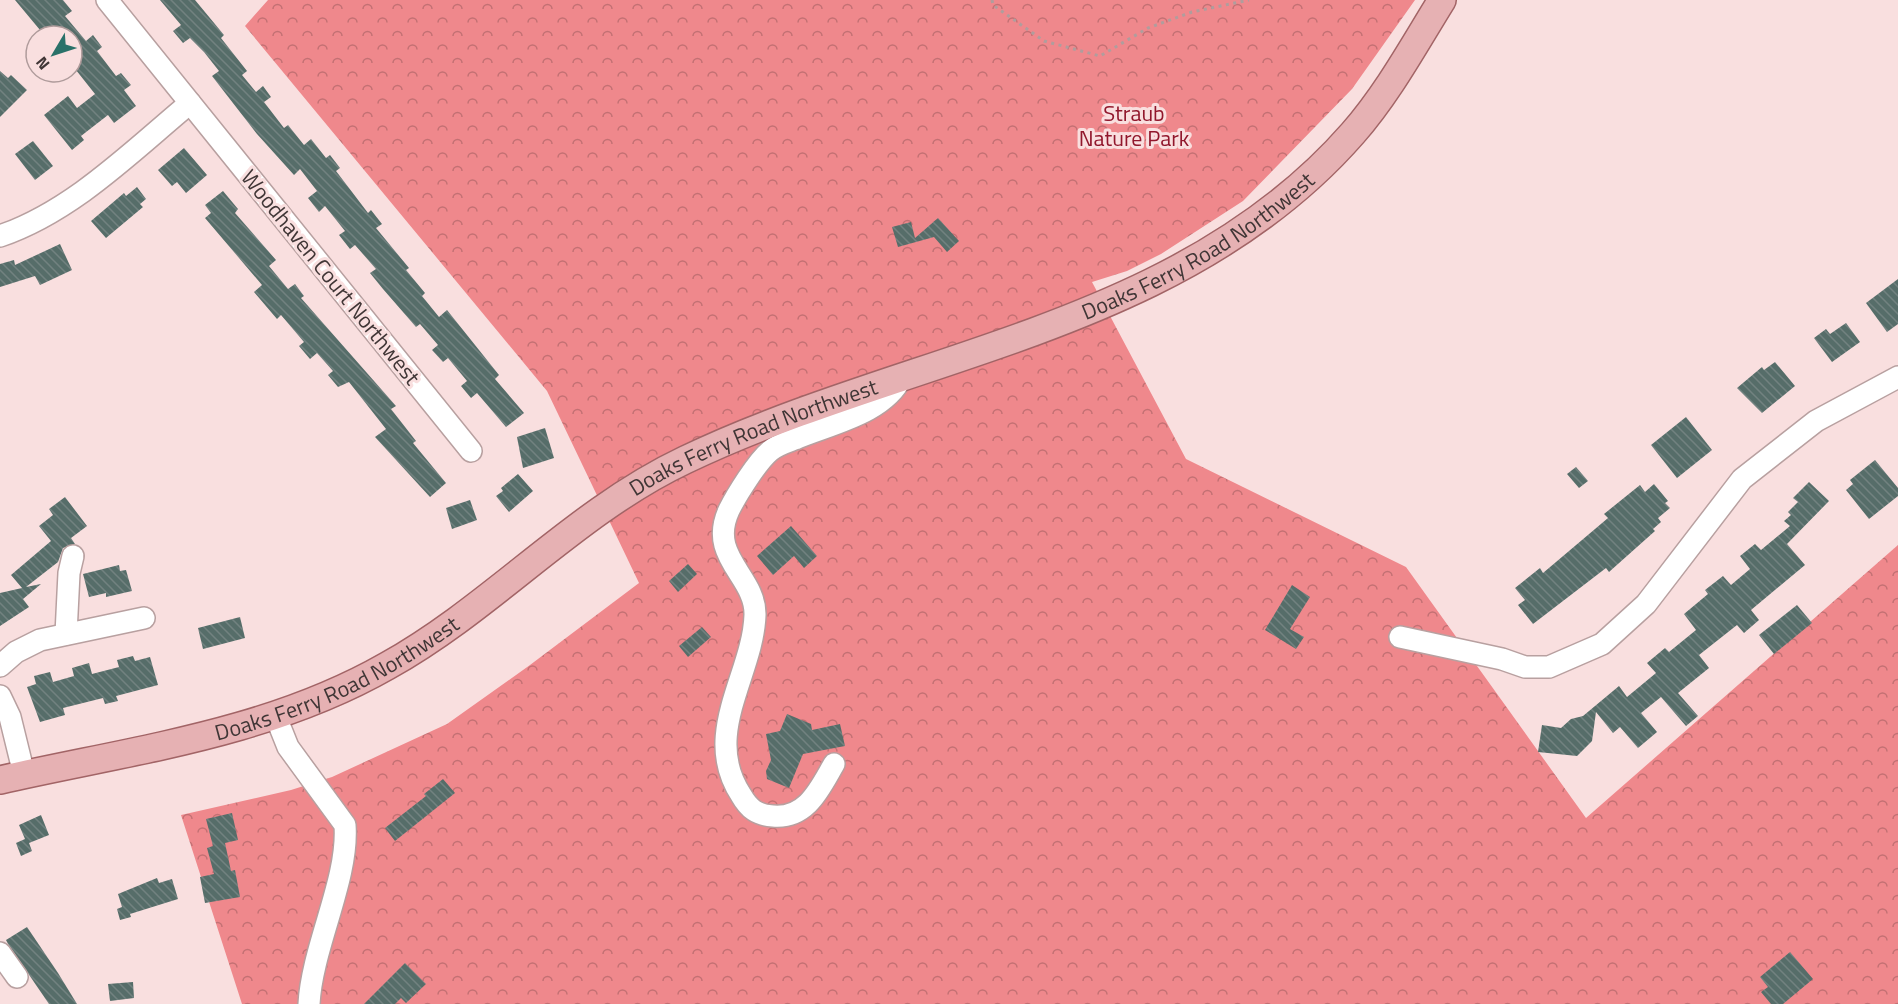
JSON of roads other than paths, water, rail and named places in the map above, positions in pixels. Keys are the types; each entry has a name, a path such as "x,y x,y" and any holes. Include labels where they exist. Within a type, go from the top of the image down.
{"main road":[{"name":"Doaks Ferry Road Northwest","path":"12,777 203,736 276,717 329,696 390,665 472,609 601,509 683,460 743,434 1096,309 1178,269 1241,229 1288,195 1353,134 1400,67 1442,0"}],"street":[{"name":"Woodhaven Court Northwest","path":"107,0 471,451"},
{"path":"0,236 26,227 54,212 190,104"},
{"path":"834,764 811,803 783,816 761,815 753,811 736,789 728,765 727,729 755,615 749,595 723,546 724,528 728,511 771,450 858,414 895,391 902,377"},
{"path":"1400,637 1502,659 1526,667 1549,667 1602,644 1646,604 1742,479 1816,421 1898,377"},
{"path":"66,634 69,573 73,556"},
{"path":"0,666 26,646 66,634 144,618"},
{"path":"0,696 10,717 12,777"},
{"path":"276,717 288,747 345,825 342,862 319,951 309,1004"},
{"path":"0,953 17,977"}],"park label":[{"name":"Straub Nature Park","path":"1134,126"}]}
